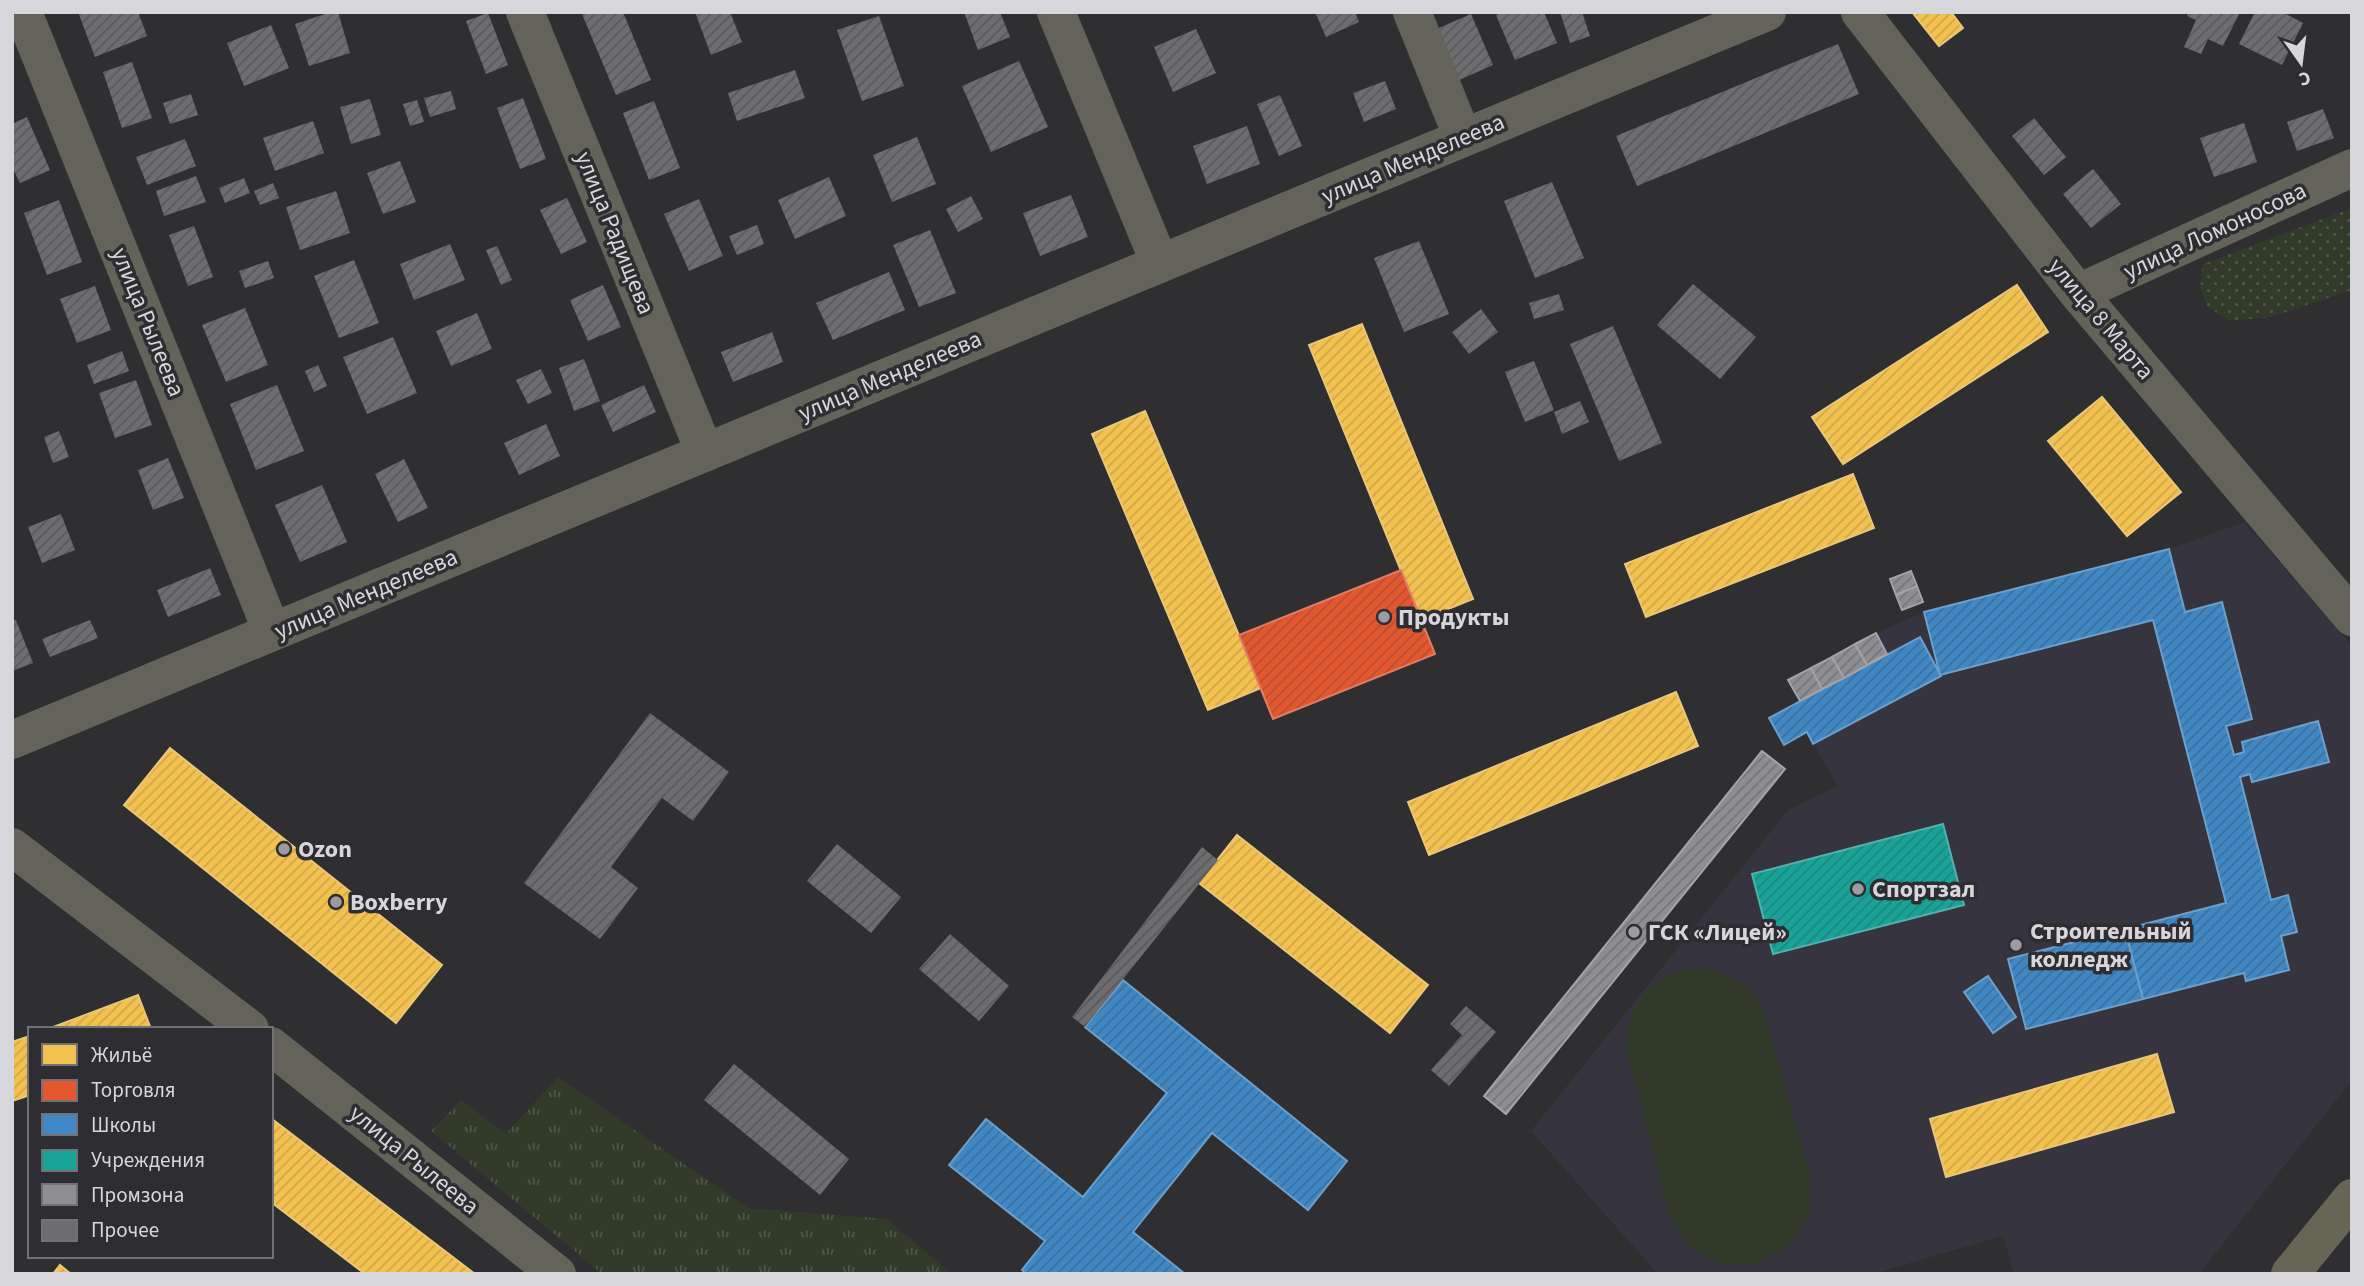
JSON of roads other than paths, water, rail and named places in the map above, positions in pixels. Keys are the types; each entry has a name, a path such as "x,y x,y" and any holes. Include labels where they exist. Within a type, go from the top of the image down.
{"main road":[{"path":"2290,1274 2352,1198"}],"street":[{"name":"улица Рылеева","path":"23,12 272,632"},
{"name":"улица Радищева","path":"525,12 705,453"},
{"path":"1056,12 1160,264"},
{"path":"1412,12 1463,138"},
{"name":"улица Менделеева","path":"12,740 1767,12"},
{"name":"улица 8 Марта","path":"1860,12 2078,293 2352,617"},
{"name":"улица Ломоносова","path":"2078,293 2352,168"},
{"path":"12,847 247,1027"},
{"name":"улица Рылеева","path":"273,1048 557,1274"}],"place":[{"name":"Продукты","path":"1384,617"},
{"name":"Ozon","path":"284,849"},
{"name":"Спортзал","path":"1858,889"},
{"name":"Boxberry","path":"336,902"},
{"name":"ГСК «Лицей»","path":"1634,932"},
{"name":"Строительный колледж","path":"2016,945"}]}
